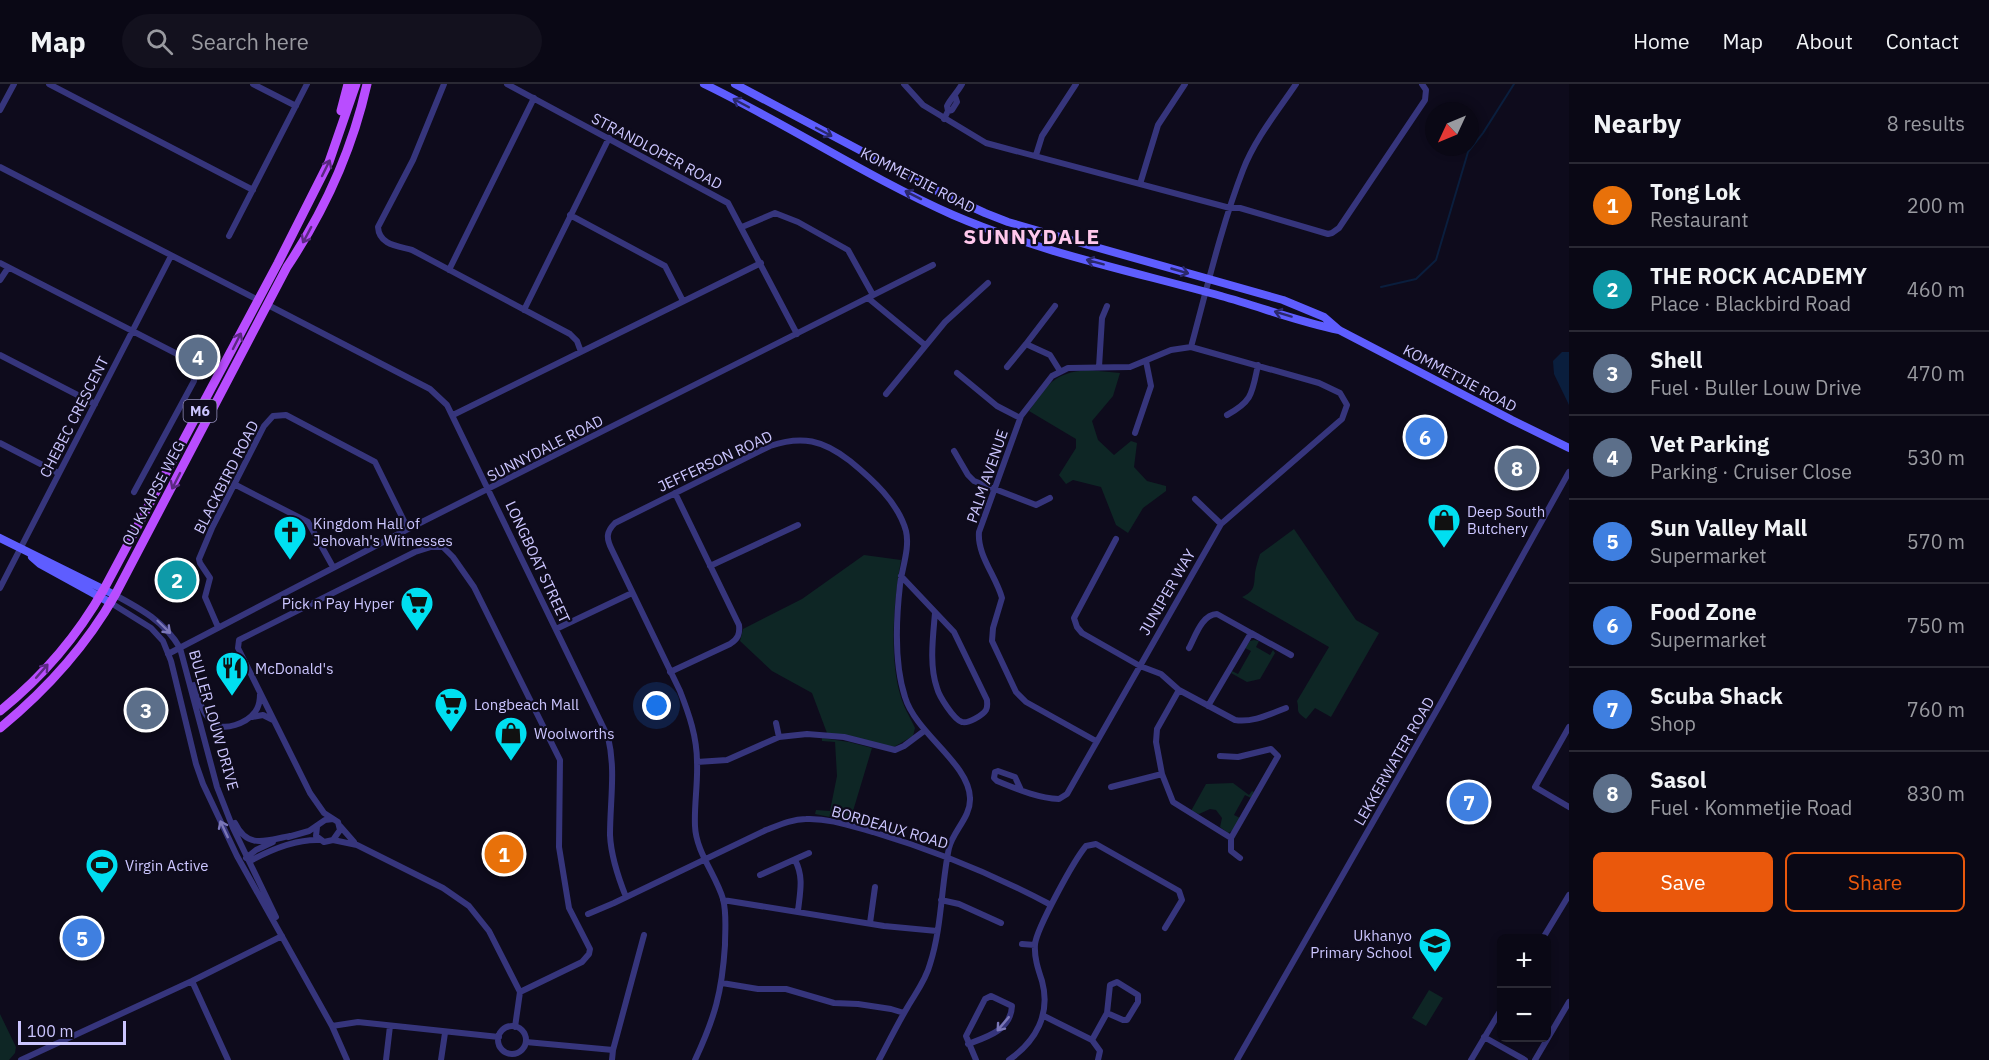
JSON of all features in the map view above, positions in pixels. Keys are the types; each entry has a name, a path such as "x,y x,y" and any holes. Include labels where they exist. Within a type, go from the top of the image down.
{"main road":[{"path":"339,134 348,84"},
{"name":"OU KAAPSE WEG","path":"0,711 39,675 80,626 102,593 329,162 356,84"},
{"name":"OU KAAPSE WEG","path":"0,728 43,688 88,636 113,599 336,179 358,123 367,84"},
{"path":"358,123 374,84"},
{"name":"KOMMETJIE ROAD","path":"704,84 721,88 900,189 984,228 1021,242 1339,330"},
{"name":"KOMMETJIE ROAD","path":"735,84 985,213 1008,222 1268,295 1299,306 1324,317 1339,330 1569,448"},
{"name":"BULLER LOUW DRIVE","path":"0,538 23,550 40,564 113,599"}],"street":[{"path":"0,110 14,84"},
{"path":"49,84 254,190"},
{"path":"253,84 296,106"},
{"path":"230,236 307,84"},
{"path":"444,84 413,160 378,227 379,235 384,241 412,250 570,334 577,341 581,352"},
{"name":"STRANDLOPER ROAD","path":"507,84 729,204 797,334"},
{"path":"904,84 923,105 987,143 1230,208 1240,208 1328,234 1336,231 1425,100 1426,90 1422,84"},
{"path":"944,119 948,111 946,106 951,98 956,96 962,84"},
{"path":"1036,155 1042,136 1076,84"},
{"path":"1140,184 1158,125 1185,84"},
{"path":"1191,347 1243,169 1258,141 1296,84"},
{"path":"449,270 534,98"},
{"path":"524,310 609,138"},
{"path":"0,167 258,300"},
{"path":"742,227 775,213 798,222 849,251 871,297 925,345"},
{"path":"570,215 665,266 683,301"},
{"name":"CHEBEC CRESCENT","path":"0,588 23,550 58,473 171,256"},
{"path":"0,263 189,361 194,368 194,381 134,492"},
{"path":"453,415 761,263"},
{"name":"SUNNYDALE ROAD","path":"168,654 333,567 933,265"},
{"path":"0,280 8,268"},
{"path":"886,394 954,312 988,283"},
{"name":"LONGBOAT STREET","path":"268,305 430,388 444,401 453,415 608,737 613,763 611,845 616,870 626,897"},
{"path":"1007,367 1055,306"},
{"path":"1100,368 1102,318 1107,306"},
{"path":"1026,344 1050,355 1060,371 1068,368 1124,368 1176,348 1191,347 1258,365 1247,402 1227,415"},
{"path":"0,355 95,404"},
{"path":"1135,433 1150,386 1146,361"},
{"name":"JUNIPER WAY","path":"1021,790 1045,797 1063,798 1069,792 1221,524 1342,419 1347,405 1342,394 1319,383 1258,365"},
{"name":"PALM AVENUE","path":"1060,371 1044,386 1020,418 993,490 979,537 982,553 1002,598 992,633 993,644 1012,685 1021,698 1096,741"},
{"path":"957,373 997,406 1020,418"},
{"name":"BLACKBIRD ROAD","path":"218,627 206,597 210,578 199,559 234,484 269,419 276,415 286,415 375,462 408,529"},
{"name":"JEFFERSON ROAD","path":"697,1060 713,1020 722,983 726,926 723,900 697,838 695,827 697,762 688,711 608,541 609,530 615,523 770,446 792,440 821,444 838,452 875,482 897,512 907,535 898,601 900,678 909,709 924,731 957,767 969,792 969,806 950,846 937,932 928,972 879,1060"},
{"path":"0,443 58,473"},
{"path":"954,451 970,478 993,490 1036,505 1050,498"},
{"name":"LEKKERWATER ROAD","path":"1237,1060 1442,701 1569,472"},
{"path":"234,484 308,522 333,567"},
{"path":"670,672 730,644 738,636 738,625 675,493"},
{"path":"1195,499 1221,524"},
{"path":"710,566 798,525"},
{"path":"1116,539 1074,618 1077,627 1085,635 1140,666 1161,674 1179,690 1234,720 1257,718 1286,708"},
{"path":"357,844 338,822 324,813 310,793 238,648 240,639 414,552 431,547 443,548 453,557 474,587 560,760 559,847 569,908 590,949 587,958 582,962 520,992"},
{"path":"901,576 954,632 987,700 984,712 967,722 962,723 957,719 936,688 933,644 935,613"},
{"path":"556,629 632,593"},
{"name":"BULLER LOUW DRIVE","path":"113,599 160,623 180,648 226,812 279,922 282,936"},
{"name":"BULLER LOUW DRIVE","path":"113,599 151,627 163,641 196,764 237,856 332,1026 347,1060"},
{"path":"1189,648 1206,617 1217,614 1291,655"},
{"path":"1208,706 1251,633"},
{"path":"187,671 205,714 216,726 233,725 263,715 273,720"},
{"path":"1179,690 1157,729 1156,742 1162,774 1173,802 1231,838"},
{"path":"248,719 256,711 260,693"},
{"path":"776,723 780,737"},
{"path":"1569,727 1567,735 1535,787 1569,807"},
{"path":"697,762 727,760 780,737 807,734 831,735 895,750 924,731"},
{"path":"1220,756 1241,756 1271,749 1278,756 1231,838 1231,851 1240,858"},
{"path":"210,761 238,829 244,836 257,841 290,836"},
{"path":"1111,787 1162,774"},
{"path":"310,793 318,825 316,836 320,840"},
{"name":"BORDEAUX ROAD","path":"588,914 781,824 807,818 849,825 948,856 1051,905"},
{"path":"247,872 247,859 260,847 309,831 327,819 333,819"},
{"path":"237,856 247,859 287,845 313,840 327,842 338,835 340,826"},
{"path":"333,840 357,844 442,888 469,906 489,931 520,992 515,1027"},
{"path":"1009,1060 1030,1043 1044,1016 1044,990 1036,959 1036,938 1051,905 1083,848 1094,843 1179,891 1182,900 1165,928"},
{"path":"760,875 809,853"},
{"path":"795,860 800,869 802,881 798,911"},
{"path":"870,923 875,887"},
{"path":"1546,934 1569,895"},
{"path":"723,900 937,932"},
{"path":"941,900 959,904 1001,923"},
{"path":"612,1060 644,935"},
{"path":"21,1060 192,981 282,936"},
{"path":"1022,944 1035,945"},
{"path":"192,981 228,1060"},
{"path":"1092,1040 1107,1013 1109,986 1112,983 1117,982 1138,995 1138,1002 1127,1020 1107,1013"},
{"path":"722,983 759,990 786,989 834,1003 868,1005 904,1013"},
{"path":"968,1044 1001,1029 1009,1018 1012,1006 991,996 986,998 966,1038 968,1044 976,1060"},
{"path":"1534,1060 1569,1002"},
{"path":"1044,1016 1092,1040 1100,1051 1098,1060"},
{"path":"1471,1060 1497,1016"},
{"path":"332,1026 358,1022 499,1037"},
{"path":"386,1060 390,1026"},
{"path":"499,1037 507,1028 515,1027 524,1034 526,1042"},
{"path":"441,1060 445,1033"},
{"path":"499,1037 502,1049 509,1057 518,1053 526,1042"},
{"path":"1484,1037 1525,1060"},
{"path":"526,1042 613,1050"}],"green space":[{"path":"1088,370 1120,373 1113,396 1092,421 1098,440 1114,455 1131,441 1137,443 1134,467 1147,481 1166,486 1166,491 1143,508 1128,533 1116,525 1101,487 1073,480 1066,484 1059,475 1076,448 1076,439 1029,411 1047,387 1059,377"},
{"path":"1294,529 1356,620 1379,633 1331,717 1315,708 1306,719 1299,712 1297,701 1329,647 1242,597 1253,588 1260,554"},
{"path":"864,555 901,560 896,592 895,663 901,698 915,728 913,736 894,747 827,733 812,693 772,671 740,641 743,629 802,599"},
{"path":"1250,641 1259,641 1256,647 1270,655 1273,650 1275,653 1260,679 1247,682 1231,673 1232,671 1238,674 1251,651 1245,648"},
{"path":"822,738 872,748 850,821 815,814 816,810 830,811 837,776 835,742 822,741"},
{"path":"1233,783 1249,795 1252,791 1254,792 1251,798 1245,795 1234,815 1240,818 1232,831 1228,833 1220,827 1222,818 1216,810 1210,809 1199,814 1191,811 1206,784"},
{"path":"1429,990 1443,998 1426,1026 1412,1018"},
{"path":"0,1014 16,1047 15,1053 9,1060 0,1060"}],"water":[{"path":"1562,352 1569,352 1569,405 1554,374 1553,361"}],"waterway":[{"path":"1381,287 1416,279 1436,260 1468,152 1514,84"}],"place":[{"name":"Vet Parking","path":"198,357"},
{"name":"Food Zone","path":"1425,437"},
{"name":"Sasol","path":"1517,468"},
{"name":"Deep South Butchery","path":"1444,549"},
{"name":"Kingdom Hall of Jehovah's Witnesses","path":"290,561"},
{"name":"THE ROCK ACADEMY","path":"177,580"},
{"name":"Pick n Pay Hyper","path":"417,632"},
{"name":"McDonald's","path":"232,697"},
{"name":"Shell","path":"146,710"},
{"name":"Longbeach Mall","path":"451,733"},
{"name":"Woolworths","path":"511,762"},
{"name":"Scuba Shack","path":"1469,802"},
{"name":"Tong Lok","path":"504,854"},
{"name":"Virgin Active","path":"102,894"},
{"name":"Sun Valley Mall","path":"82,938"},
{"name":"Ukhanyo Primary School","path":"1435,973"}],"district":[{"name":"SUNNYDALE","path":"1032,236"}]}
